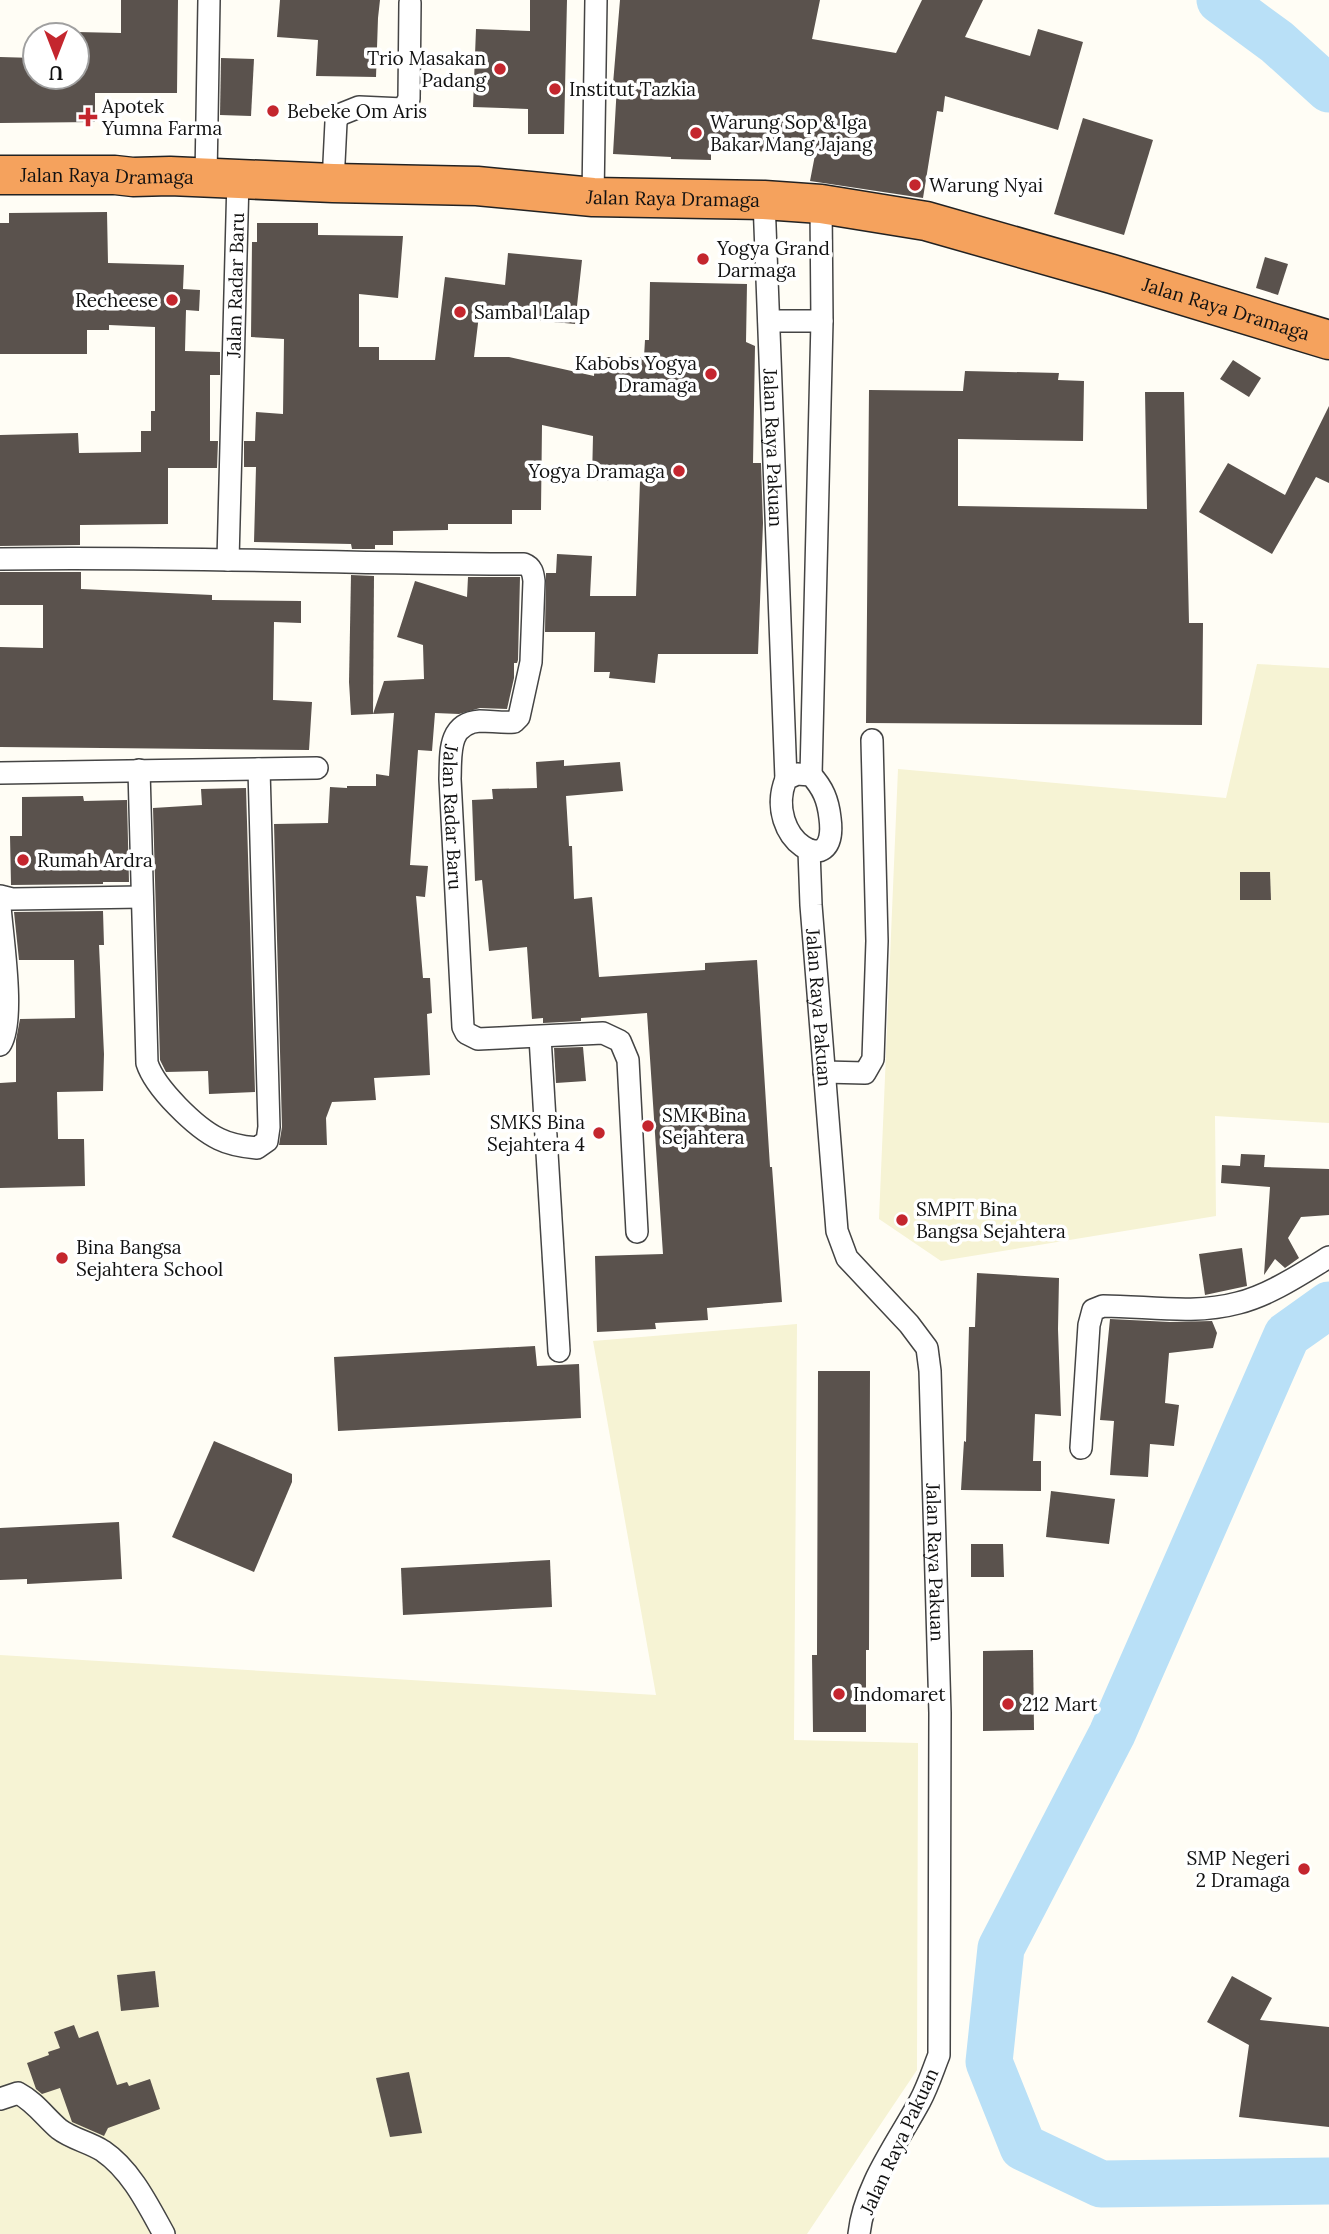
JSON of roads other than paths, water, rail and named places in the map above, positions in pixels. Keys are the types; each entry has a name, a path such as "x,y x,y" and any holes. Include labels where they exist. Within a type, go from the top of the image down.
{"highway":[{"name":"Jalan Raya Dramaga","path":"0,176 115,175 477,186 593,197 764,200 821,204 926,221 1329,340"}],"street":[{"name":"Jalan Radar Baru","path":"209,0 222,178 228,560"},
{"path":"593,197 596,0"},
{"path":"333,183 336,121 339,115 359,107 403,108 409,99 410,3"},
{"name":"Jalan Raya Pakuan","path":"764,200 786,779"},
{"name":"Jalan Raya Pakuan","path":"811,775 822,321 821,204"},
{"path":"769,321 822,321"},
{"name":"Jalan Radar Baru","path":"0,559 524,564 531,570 534,581 531,662 519,717 514,722 477,721 463,725 452,745 450,779 463,1027 472,1038 478,1039 603,1033 620,1041 628,1060 637,1233"},
{"path":"824,1072 865,1073 873,1059 877,941 872,740"},
{"path":"0,773 317,768"},
{"path":"139,770 147,1063 150,1072 169,1097 198,1124 218,1139 257,1148 267,1141 269,1127 259,769"},
{"path":"797,774 811,775 821,785 830,812 829,844 816,850 798,844 784,821 782,793 786,779 797,774"},
{"name":"Jalan Raya Pakuan","path":"816,850 811,905 837,1231 847,1258 909,1324 927,1348 939,1654 939,2055 922,2098 873,2186 859,2234"},
{"path":"0,896 12,899 142,897"},
{"path":"0,906 7,994 5,1037 0,1045"},
{"path":"540,1037 559,1351"},
{"path":"1081,1448 1089,1325 1093,1310 1103,1306 1178,1309 1239,1303 1277,1286 1329,1257"},
{"path":"0,2099 18,2093 29,2099 59,2129 105,2152 139,2191 164,2234"}],"waterway":[{"path":"1220,0 1277,42 1329,89"},
{"path":"1329,1305 1287,1335 1112,1734 1001,1948 989,2062 1023,2147 1101,2184 1329,2181"}],"place":[{"name":"Trio Masakan Padang","path":"500,69"},
{"name":"Institut Tazkia","path":"555,89"},
{"name":"Bebeke Om Aris","path":"273,111"},
{"name":"Apotek Yumna Farma","path":"88,117"},
{"name":"Warung Sop & Iga Bakar Mang Jajang","path":"696,133"},
{"name":"Warung Nyai","path":"915,185"},
{"name":"Yogya Grand Darmaga","path":"703,259"},
{"name":"Recheese","path":"172,300"},
{"name":"Sambal Lalap","path":"460,312"},
{"name":"Kabobs Yogya Dramaga","path":"711,374"},
{"name":"Yogya Dramaga","path":"679,471"},
{"name":"Rumah Ardra","path":"23,860"},
{"name":"SMK Bina Sejahtera","path":"648,1126"},
{"name":"SMKS Bina Sejahtera 4","path":"599,1133"},
{"name":"SMPIT Bina Bangsa Sejahtera","path":"902,1220"},
{"name":"Bina Bangsa Sejahtera School","path":"62,1258"},
{"name":"Indomaret","path":"839,1694"},
{"name":"212 Mart","path":"1008,1704"},
{"name":"SMP Negeri 2 Dramaga","path":"1304,1869"}]}
